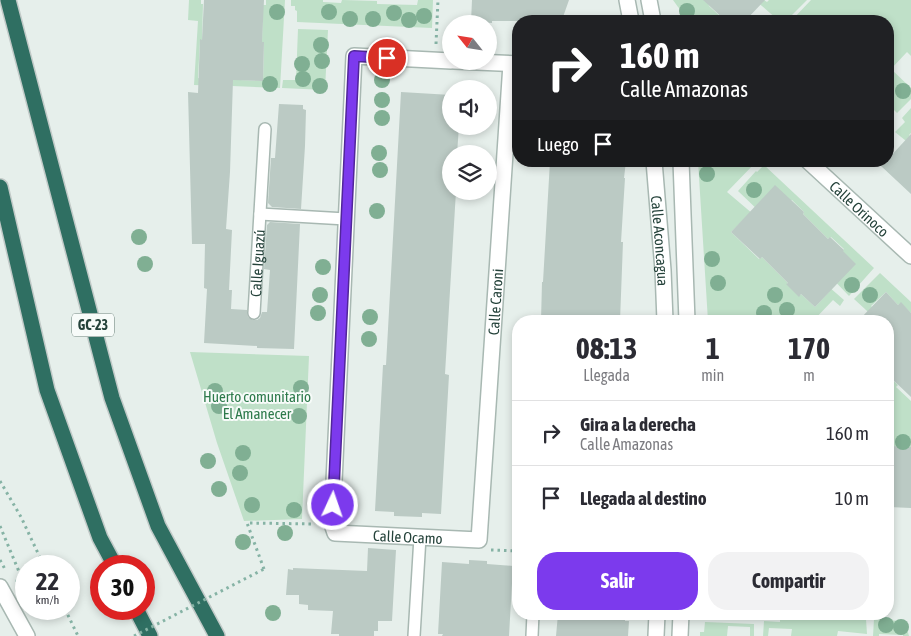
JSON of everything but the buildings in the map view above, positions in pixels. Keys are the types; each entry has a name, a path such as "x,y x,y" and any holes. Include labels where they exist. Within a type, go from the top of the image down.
{"highway":[{"name":"GC-23","path":"8,0 112,398 158,526 217,636"},
{"path":"0,187 47,390 100,538 108,555"},
{"path":"142,620 150,636"}],"street":[{"path":"628,0 630,15"},
{"path":"649,0 652,15"},
{"path":"334,529 354,56 442,60"},
{"path":"498,63 512,64"},
{"name":"Calle Caroni","path":"478,540 512,103"},
{"name":"Calle Aconcagua","path":"654,167 665,315"},
{"name":"Calle Aconcagua","path":"681,167 687,315"},
{"name":"Calle Orinoco","path":"815,167 911,256"},
{"name":"Calle Ocamo","path":"334,529 478,540"},
{"path":"0,587 26,636"},
{"path":"656,636 657,620"},
{"path":"680,636 681,620"}],"lane":[{"name":"Calle Iguazú","path":"254,313 265,129"},
{"name":"Calle Iguazú","path":"260,214 346,219"},
{"path":"414,636 420,537"},
{"path":"532,636 533,620"}],"path":[{"path":"436,60 438,0"},
{"path":"0,481 39,555"},
{"path":"134,636 264,569 247,523 334,529"},
{"path":"0,526 20,574 15,586 0,560"},
{"path":"70,620 78,636"}],"green space":[{"path":"189,0 201,0 201,4 203,4 198,78 227,86 194,85 198,21 188,20"},
{"path":"266,0 285,0 280,88 232,86 233,64 241,64 240,80 263,81 263,5 266,5"},
{"path":"291,0 323,0 323,2 341,3 342,0 377,1 377,4 417,5 418,0 433,0 432,28 297,22 297,11 295,6 291,6"},
{"path":"673,0 707,0 709,6 719,15 686,15"},
{"path":"755,0 767,2 769,0 807,0 792,15 772,15"},
{"path":"811,0 911,0 911,56 907,52 894,66 894,15 797,15"},
{"path":"298,29 328,30 325,90 282,88 283,80 296,80"},
{"path":"894,72 911,88 911,99 897,113 894,110"},
{"path":"911,108 911,133 909,135 911,137 911,145 895,132 905,122 902,118"},
{"path":"698,167 751,167 727,192 753,214 747,216 731,232 759,259 762,257 799,296 801,294 815,307 829,292 822,285 821,280 844,300 840,306 833,300 819,315 708,315"},
{"path":"762,167 766,167 874,268 849,296 827,273 844,249 831,237 828,239 792,200 762,214 738,191"},
{"path":"880,273 911,302 911,313 901,303 898,305 886,292 871,306 879,315 871,315 854,299"},
{"name":"Huerto comunitario El Amanecer","path":"190,352 309,356 302,519 244,521 217,443"},
{"path":"894,381 898,385 896,387 911,401 911,447 894,447"},
{"path":"780,620 866,620 867,634 838,631 837,636 791,636 792,629 769,628 768,636 763,636 764,621 780,622"},
{"path":"874,620 888,620 902,621 906,625 909,636 879,634 879,636 873,636"},
{"path":"705,622 754,624 754,636 750,636 750,627 728,626 727,636 700,636 700,632 704,632"}],"route":[{"path":"333,505 354,56 387,58"}]}
